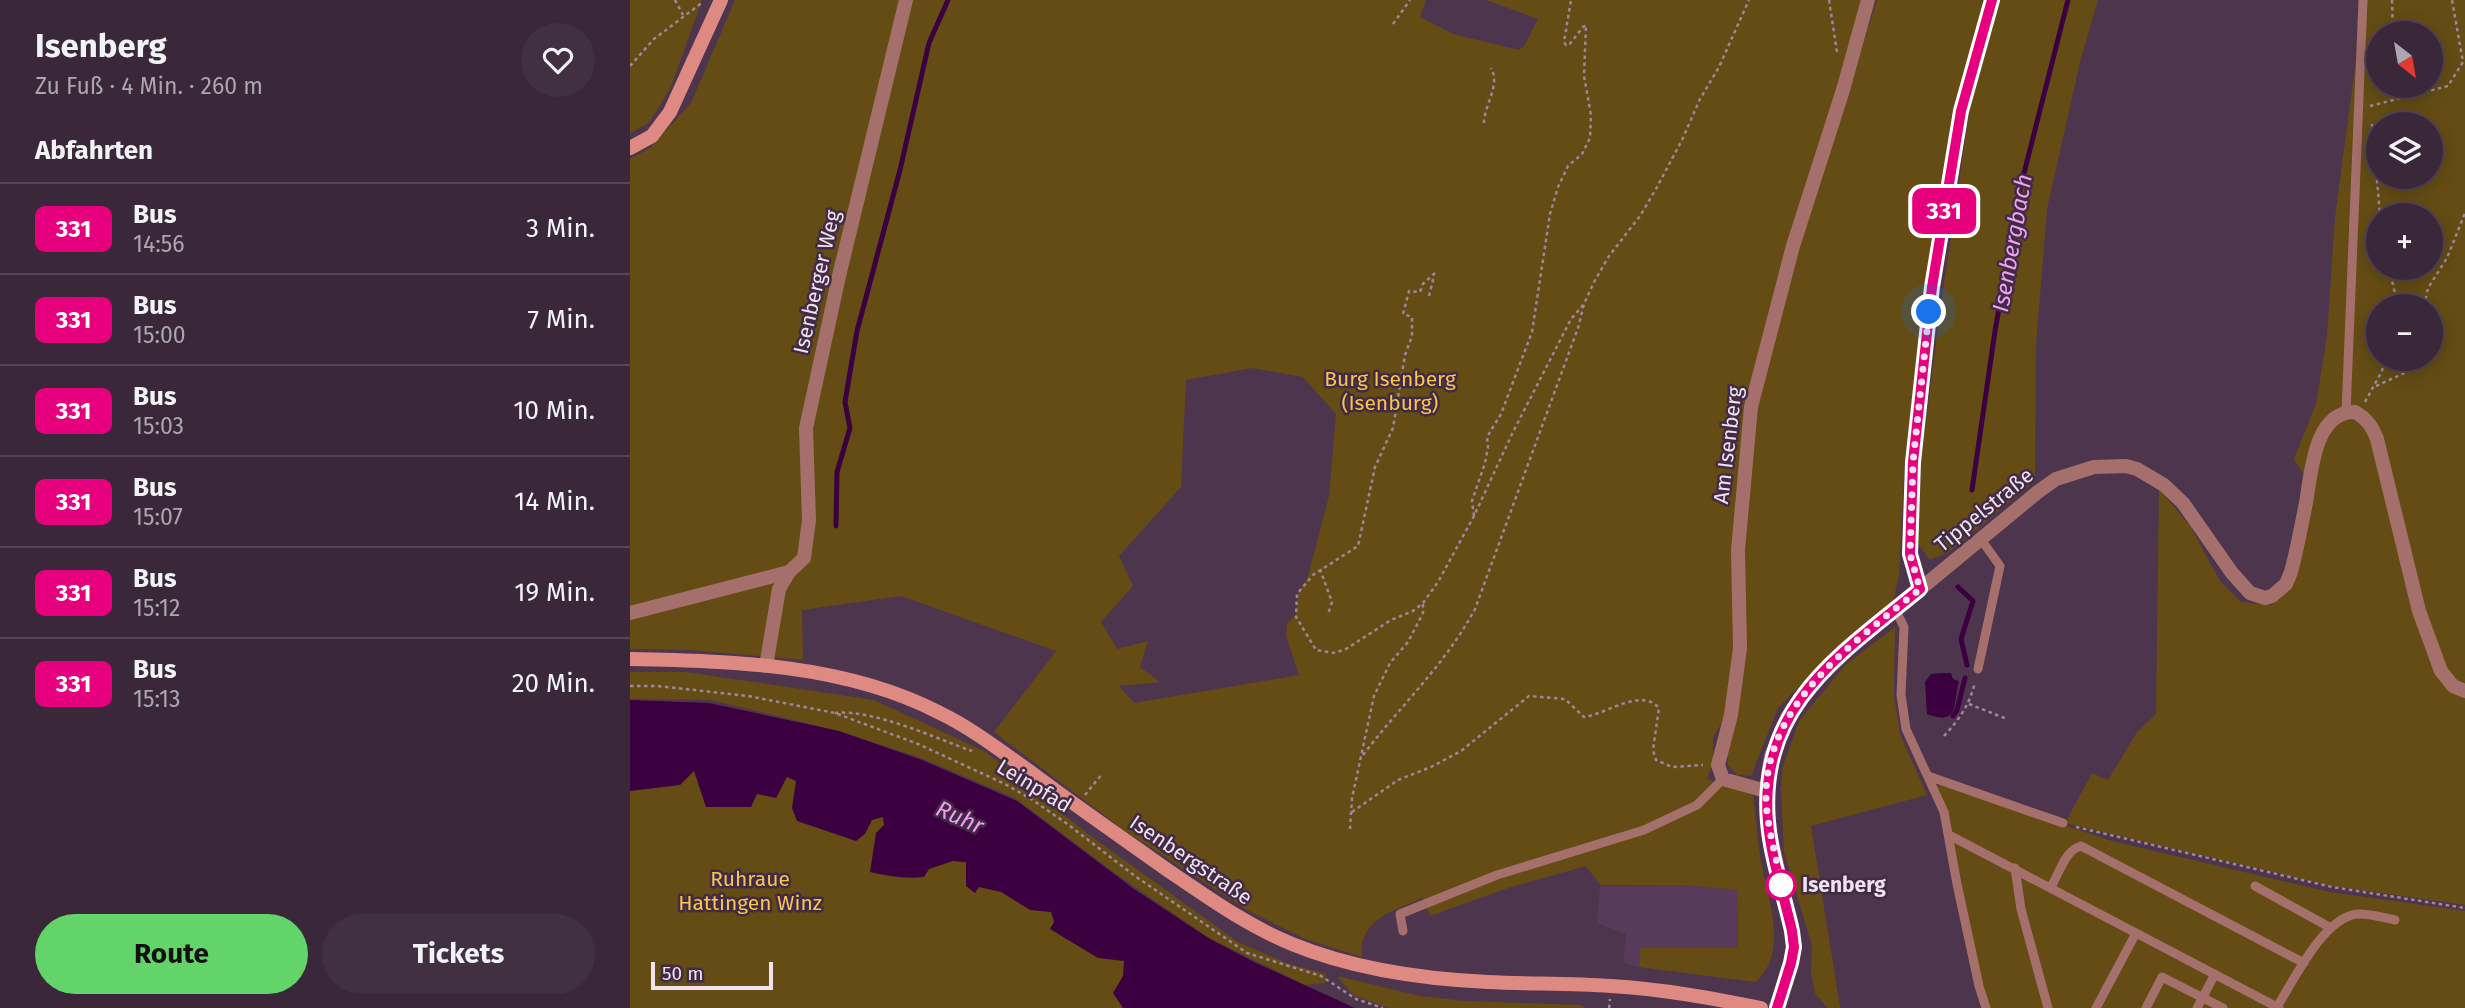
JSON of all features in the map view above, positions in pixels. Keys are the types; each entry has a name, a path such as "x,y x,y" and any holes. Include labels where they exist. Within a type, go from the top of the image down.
{"main road":[{"path":"630,148 652,136 670,112 721,0"},
{"name":"Isenbergstraße","path":"630,659 696,660 766,666 823,675 880,688 939,712 998,749 1247,923 1292,944 1335,959 1379,970 1433,978 1660,990 1761,1008"}],"street":[{"name":"Isenberger Weg","path":"766,666 779,589 789,572 804,558 809,520 806,428 839,276 906,0"},
{"name":"Am Isenberg","path":"1720,772 1740,648 1738,550 1751,407 1793,246 1843,90 1868,0"},
{"path":"1920,589 1910,554 1912,475 1932,287 1961,111 1992,0"},
{"path":"2351,412 2365,418 2377,439 2418,611 2429,641 2446,679 2453,686 2465,691"},
{"name":"Tippelstraße","path":"1777,1008 1794,947 1768,825 1766,791 1771,756 1788,716 1839,656 1980,538 2056,479 2094,467 2126,466 2152,476 2183,503 2232,573 2250,593 2265,598 2272,596 2286,584 2291,572 2313,457 2328,424 2351,412"},
{"path":"630,613 789,572"},
{"path":"1720,772 1766,791"}],"lane":[{"path":"2351,412 2363,0"},
{"path":"1978,669 2000,566 1980,538"},
{"path":"1895,609 1904,628 1901,695 1906,729 1944,812 1957,884 1986,1008"},
{"path":"1403,931 1400,914 1497,875 1644,830 1697,805 1720,772"},
{"path":"1928,776 2063,823"},
{"path":"1949,835 2278,1008 2304,963 2332,928 2355,914 2395,920"},
{"path":"2052,887 2075,847 2089,848 2304,963"},
{"path":"2015,868 2021,909 2048,1008"},
{"path":"2255,886 2332,928"},
{"path":"2096,1008 2137,933"},
{"path":"2197,1008 2215,974"},
{"path":"2146,1008 2162,977 2223,1008"}],"path":[{"path":"675,0 683,15"},
{"path":"630,66 654,38 705,0"},
{"path":"1393,24 1410,0"},
{"path":"1474,516 1472,500 1485,463 1487,437 1502,414 1532,332 1545,261 1547,233 1558,187 1569,166 1581,154 1590,138 1591,115 1584,76 1586,25 1569,45 1564,42 1571,0"},
{"path":"1435,273 1423,284 1420,292 1409,291 1403,314 1412,317 1412,336 1405,355 1393,428 1376,467 1358,546 1312,575 1297,594 1296,617 1316,650 1334,653 1346,649 1423,603 1438,582 1474,516 1571,319 1584,304 1609,256 1640,216 1676,152 1749,0"},
{"path":"1829,0 1836,51"},
{"path":"2392,0 2393,21"},
{"path":"2370,106 2448,86 2463,62 2452,0"},
{"path":"1483,123 1494,80 1491,68"},
{"path":"2427,294 2447,258 2465,213"},
{"path":"1429,296 1433,281 1430,277"},
{"path":"1363,755 1443,660 1475,609 1578,328 1584,304"},
{"path":"2351,412 2369,398 2382,371"},
{"path":"2375,386 2409,371"},
{"path":"1321,569 1332,602 1328,614"},
{"path":"1350,829 1358,768 1374,696 1390,663 1408,642 1423,613 1423,603"},
{"path":"1944,736 1958,722 1969,704 1978,669"},
{"name":"Leinpfad","path":"630,686 748,696 835,712 918,744 1005,784 1066,823 1135,876 1247,953 1321,976 1356,999 1383,1008"},
{"path":"1352,812 1398,780 1432,767 1461,751 1528,696 1564,699 1584,717 1598,715 1637,699 1653,702 1659,708 1653,750 1656,760 1672,767 1689,768 1710,764 1720,772"},
{"path":"1969,704 2007,719"},
{"path":"835,712 848,711 891,722 978,753 998,749"},
{"path":"1077,806 1102,774"},
{"path":"2063,823 2125,840 2332,887 2465,908"}],"shaded area":[{"path":"1686,885 1737,890 1738,948 1642,948 1639,967 1623,963 1626,934 1597,923 1600,886"}],"green space":[{"path":"630,0 702,0 671,87 649,123 630,133"},
{"name":"Burg Isenberg (Isenburg)","path":"735,0 1426,0 1420,17 1453,34 1519,50 1525,45 1538,19 1486,0 1863,0 1746,408 1736,650 1726,715 1713,738 1713,762 1707,779 1753,795 1760,856 1773,922 1772,955 1766,970 1755,982 1639,967 1641,948 1738,948 1737,890 1686,885 1600,885 1586,866 1508,888 1430,916 1423,898 1390,912 1372,925 1365,934 1362,957 1305,939 1247,910 1125,831 994,732 1056,651 901,596 802,610 803,660 691,650 630,649 630,159 650,148 691,103","holes":["1252,368 1303,377 1336,414 1329,496 1308,576 1298,595 1296,615 1287,623 1286,636 1299,675 1134,703 1119,686 1160,682 1140,667 1148,641 1117,649 1101,622 1133,586 1119,556 1181,487 1186,380"]},
{"path":"1877,0 1983,0 1956,113 1930,253 1905,459 1899,576 1893,601 1834,652 1778,708 1751,776 1737,775 1728,765 1728,748 1741,549 1756,413 1798,248"},
{"path":"1999,0 2098,0 2081,58 2047,209 2036,345 2035,481 1949,552 1930,560 1918,544 1921,460 1970,107"},
{"path":"2364,0 2465,0 2465,905 2332,886 2065,823 2092,773 2108,780 2137,732 2156,714 2159,489 2190,526 2220,581 2241,602 2272,605 2294,579 2314,492 2294,459 2316,404 2327,336 2335,217"},
{"path":"1895,627 1894,696 1900,734 1927,795 1811,826 1840,1007 1843,1008 1828,1008 1815,994 1811,973 1812,946 1784,852 1781,788 1783,766 1799,721 1845,665"},
{"path":"630,672 686,672 874,700 986,752 1088,834 1238,942 1289,964 1326,974 1325,983 1305,985 1209,938 1119,876 1015,798 921,758 839,731 711,700 630,699"},
{"name":"Ruhraue Hattingen Winz","path":"630,763 787,777 876,819 883,816 884,823 956,861 966,863 966,866 1098,936 1214,1008 630,1008"},
{"path":"1940,784 2112,841 2330,892 2465,911 2465,1008 1983,1008 1940,814 1932,794"},
{"path":"1337,976 1420,996 1465,1001 1581,1005 1585,1008 1388,1008 1353,995"}],"water":[{"path":"1951,673 1953,679 1959,681 1953,710 1945,717 1927,714 1925,682 1931,674"},
{"name":"Ruhr","path":"630,700 709,703 839,731 922,760 1017,801 1134,889 1210,939 1355,1008 1123,1008 1113,993 1123,976 1124,961 1098,958 1050,929 1054,922 1051,912 1030,910 1001,892 979,887 975,893 966,886 966,862 953,861 929,869 924,877 897,877 870,872 876,833 884,825 883,817 872,820 865,834 856,841 797,821 792,808 796,781 787,777 776,798 757,794 751,807 706,807 694,771 680,785 630,791"}],"waterway":[{"path":"836,526 837,472 850,428 845,402 857,331 900,170 929,43 948,0"},
{"name":"Isenbergbach","path":"1972,490 1995,331 2021,185 2068,0"},
{"name":"Isenbergbach","path":"1958,587 1973,601 1961,639 1967,665"},
{"name":"Isenbergbach","path":"1953,716 1965,678"}],"bus line":[{"name":"331","path":"1777,1008 1794,947 1768,825 1766,791 1771,756 1788,716 1811,686 1839,656 1920,589 1910,554 1913,462 1932,287 1961,111 1992,0"}],"place":[{"name":"Isenberg","path":"1781,885"}],"route":[{"path":"1781,885 1768,825 1766,791 1771,756 1778,737 1788,716 1839,656 1920,589 1910,554 1913,462 1929,312"}]}
